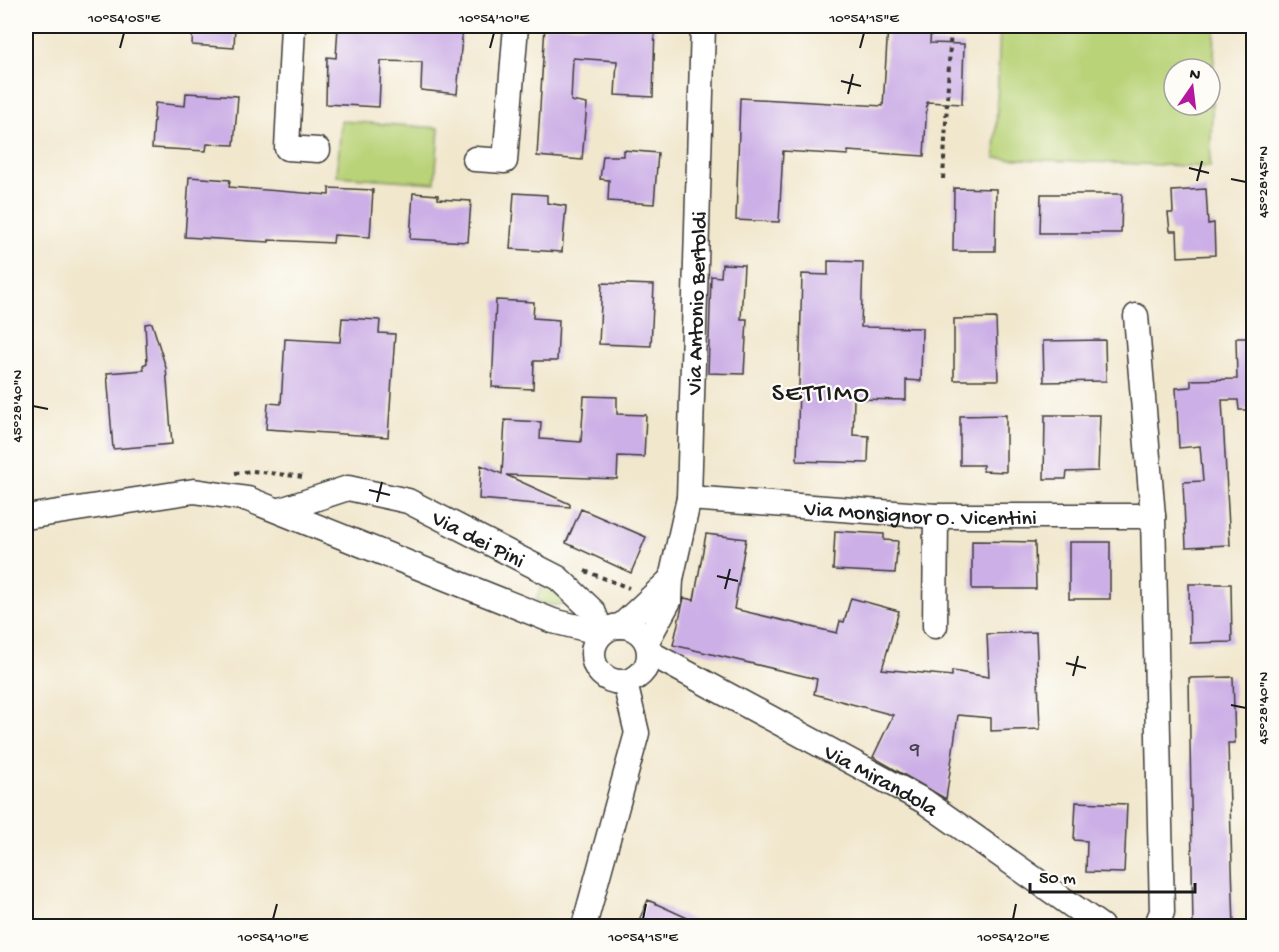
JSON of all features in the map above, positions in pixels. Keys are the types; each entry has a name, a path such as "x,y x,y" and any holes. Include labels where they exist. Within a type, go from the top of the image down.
{"street":[{"path":"293,26 287,148 318,150"},
{"path":"475,159 505,161 516,26"},
{"name":"Via Antonio Bertoldi","path":"648,647 670,599 671,579 689,498 703,26"},
{"path":"1136,316 1153,516 1162,912 1156,927"},
{"path":"281,510 348,488"},
{"path":"335,533 326,519 327,511 332,502 348,488"},
{"name":"Via dei Pini","path":"348,488 408,501 558,578 593,611 605,638"},
{"name":"Via dei Pini","path":"26,517 194,490 248,499 281,510 554,621 605,638"},
{"name":"Via Monsignor O. Vicentini","path":"689,498 936,516 1153,516"},
{"path":"934,626 936,516"},
{"path":"605,638 638,631 648,647 647,667 638,678 625,683 613,682 602,675 595,666 605,638 671,579"},
{"name":"Via Mirandola","path":"648,647 924,801 1101,927"},
{"path":"584,927 637,733 625,683"}],"path":[{"path":"943,179 951,26"}],"green space":[{"path":"1000,26 1215,26 1214,57 1162,57 1162,117 1212,117 1210,167 995,158"},
{"path":"341,121 439,128 435,183 337,176"},
{"path":"545,577 565,597 561,605 547,605 536,600"}],"building":[{"path":"193,26 235,26 234,48 192,45"},
{"path":"338,26 463,26 457,94 421,90 422,62 381,61 379,107 326,104 327,57 336,58"},
{"path":"545,26 655,26 653,97 615,95 617,61 573,58 571,101 587,104 582,160 537,156"},
{"path":"888,26 931,26 930,43 964,44 962,104 927,102 924,156 848,151 848,155 783,151 779,222 736,220 740,98 883,106"},
{"path":"186,93 238,96 234,145 207,144 206,151 152,148 155,103 185,106"},
{"path":"623,150 658,153 654,204 608,201 609,180 600,179 603,156 623,156"},
{"path":"189,177 230,180 229,187 329,195 329,188 373,190 370,237 334,235 333,243 185,237"},
{"path":"954,188 996,189 995,251 953,251"},
{"path":"1206,189 1208,224 1214,223 1215,255 1178,257 1177,231 1170,231 1168,213 1173,213 1172,191"},
{"path":"413,193 438,195 438,199 471,201 468,242 410,239"},
{"path":"514,193 547,195 547,203 566,206 562,252 510,249"},
{"path":"1041,194 1122,194 1121,233 1040,233"},
{"path":"828,261 863,262 861,327 922,328 921,381 906,380 906,400 854,399 853,435 869,436 868,463 797,461 802,274 828,275"},
{"path":"722,264 744,265 741,319 747,319 744,374 708,373 711,276 721,277"},
{"path":"602,283 654,285 651,346 599,344"},
{"path":"496,300 534,302 533,318 559,320 557,361 534,361 533,389 492,387"},
{"path":"342,318 380,320 379,333 395,334 388,437 266,429 268,403 281,404 285,339 340,342"},
{"path":"996,318 998,380 954,380 954,319"},
{"path":"152,323 166,368 172,444 113,449 107,373 144,370 143,365 147,363 145,324"},
{"path":"1236,338 1254,338 1254,410 1239,410 1238,400 1222,400 1230,545 1186,547 1183,482 1203,481 1200,446 1179,448 1176,388 1191,387 1191,380 1237,379"},
{"path":"1105,340 1106,381 1044,382 1043,341"},
{"path":"584,396 617,397 617,414 646,415 644,457 618,456 617,479 506,475 570,504 570,507 479,499 481,465 502,474 505,420 541,422 540,439 581,442"},
{"path":"1006,415 1006,472 983,471 983,465 960,465 960,416"},
{"path":"1045,415 1100,415 1098,471 1067,472 1066,479 1044,479"},
{"path":"581,509 646,537 631,573 566,543"},
{"path":"835,531 884,534 884,540 898,541 895,573 833,570"},
{"path":"706,534 746,539 734,609 837,633 840,621 844,622 851,598 899,611 882,669 952,676 952,671 989,677 987,634 1036,632 1040,729 991,731 991,718 958,715 946,799 873,757 893,715 814,694 817,679 673,645 684,598 694,600"},
{"path":"972,541 1035,542 1036,589 972,589"},
{"path":"1069,542 1110,542 1110,599 1069,599"},
{"path":"1189,584 1231,584 1232,642 1190,643"},
{"path":"1233,677 1235,743 1228,743 1234,927 1193,927 1189,678"},
{"path":"1076,802 1127,804 1124,873 1086,872 1087,841 1074,840"},
{"path":"648,900 707,927 636,927"}],"district":[{"name":"SETTIMO","path":"821,391"}]}
